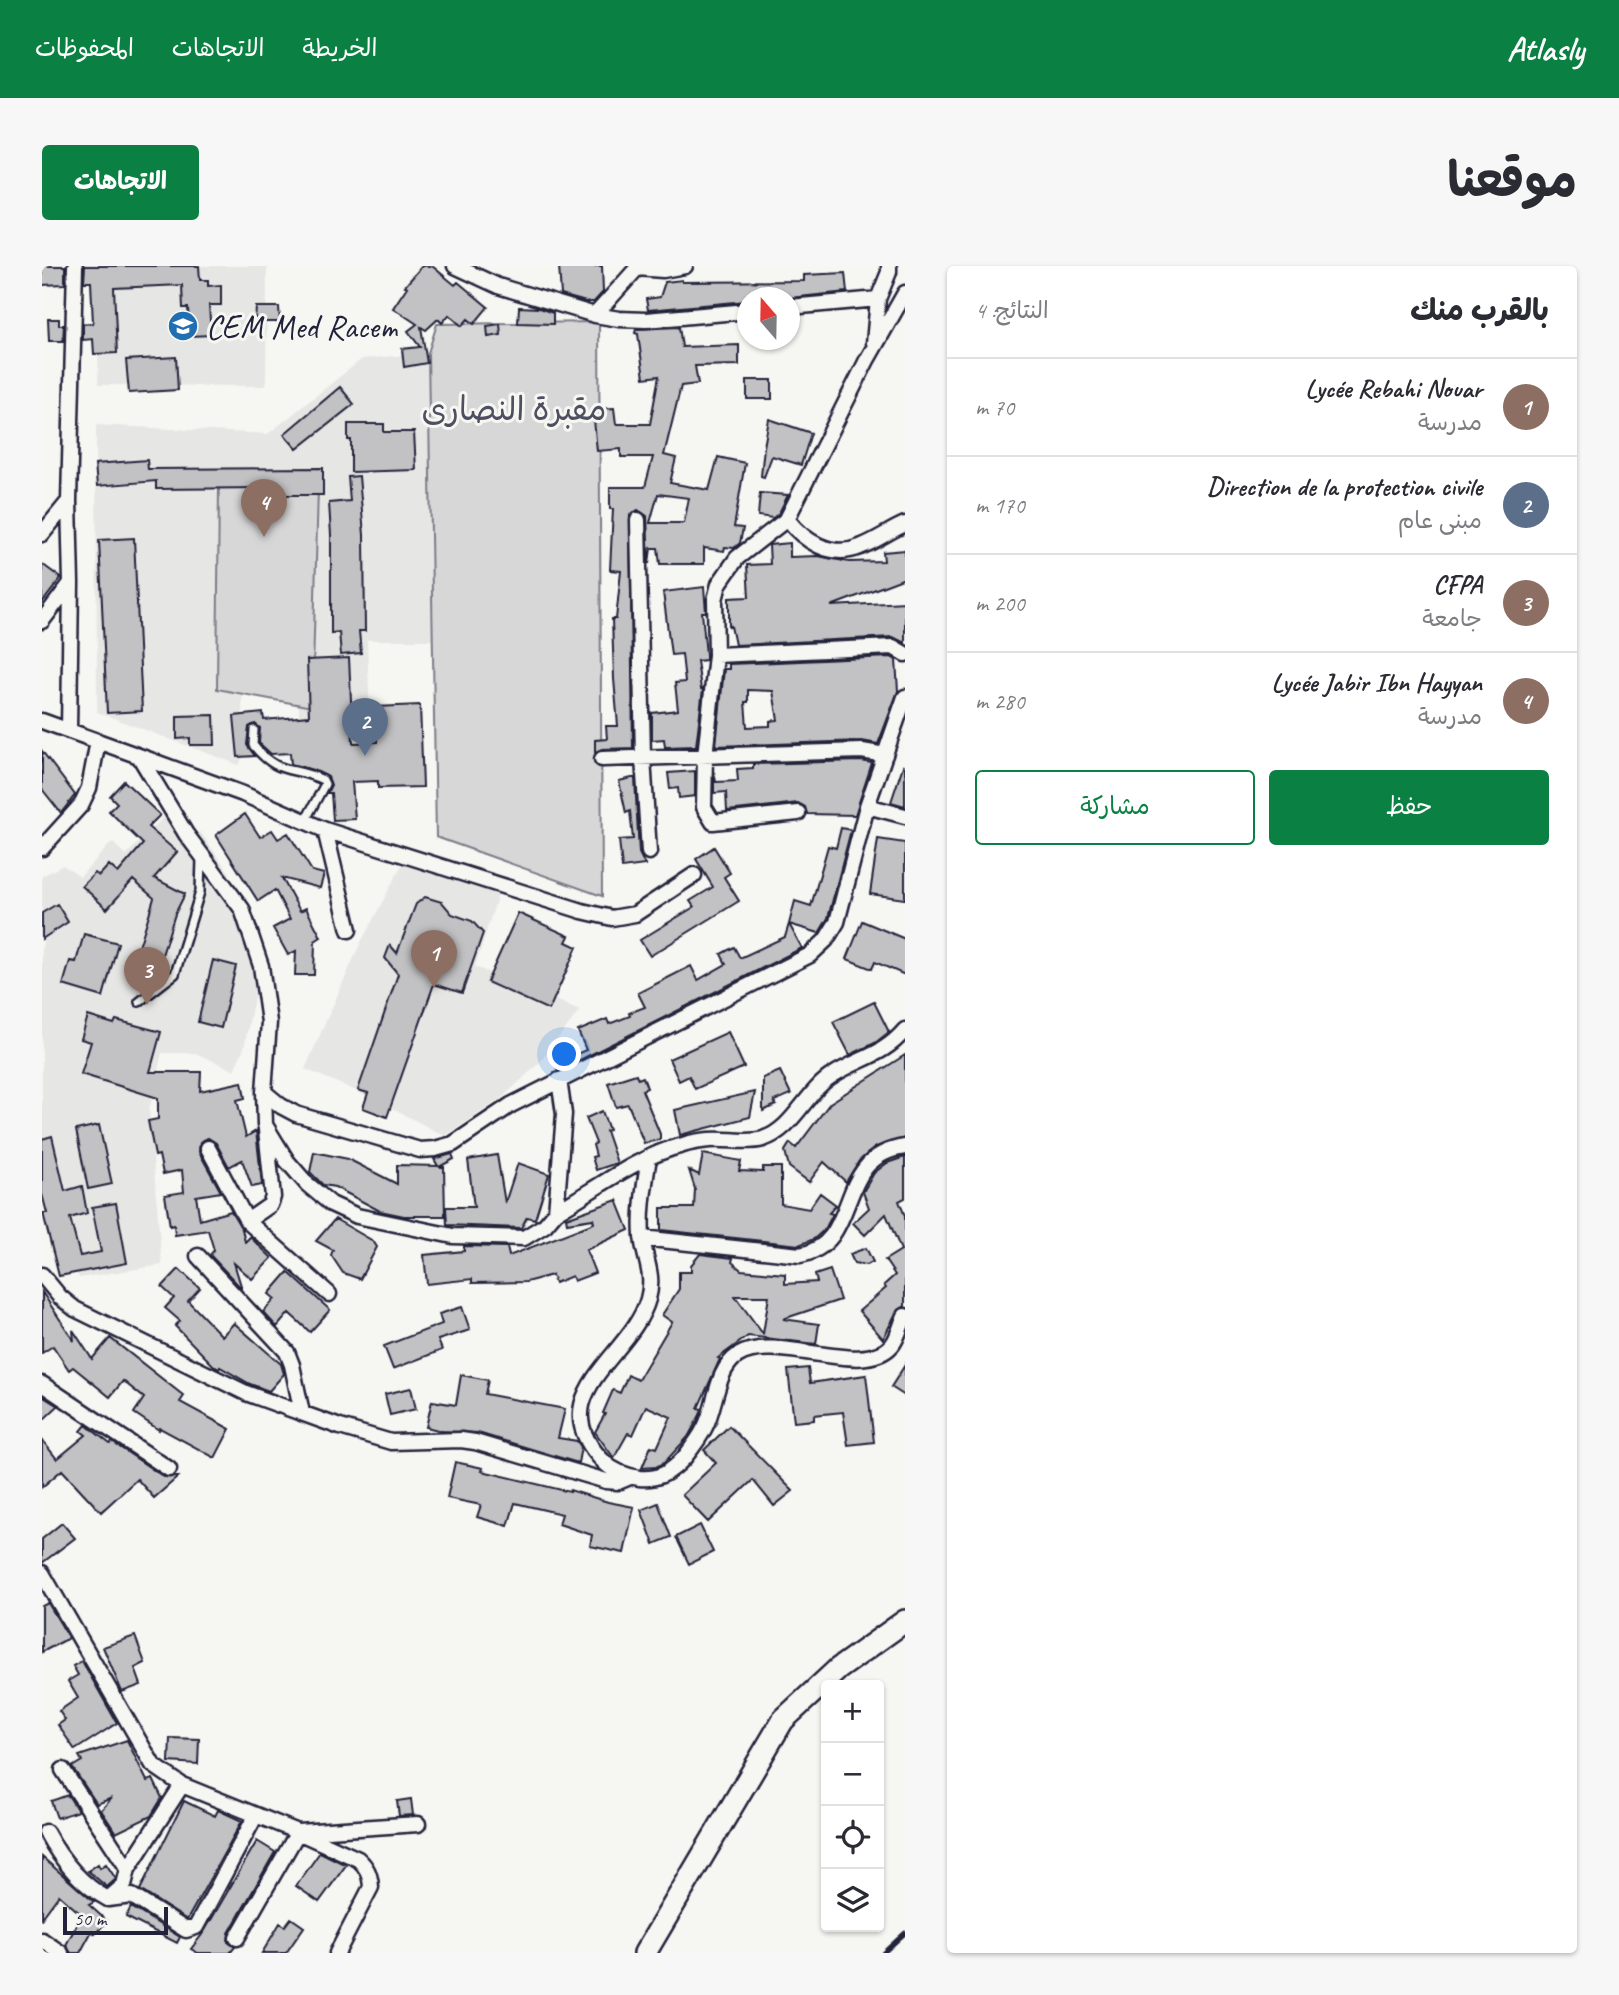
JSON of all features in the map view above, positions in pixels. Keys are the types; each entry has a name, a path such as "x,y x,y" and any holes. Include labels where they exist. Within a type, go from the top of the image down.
{"main road":[{"path":"645,1953 783,1720 838,1668 905,1621"}],"street":[{"path":"69,731 69,501 75,266"},
{"path":"455,266 499,286 595,315 619,319 646,320 737,312"},
{"path":"595,315 637,267 663,270 685,266"},
{"path":"867,360 875,341 878,299 889,266"},
{"path":"799,813 713,822 704,807 705,756 716,655 715,600 719,583 737,558 787,519 867,360 905,293"},
{"path":"800,306 878,299"},
{"path":"42,534 69,501"},
{"path":"787,519 804,538 819,547 838,550 857,549 905,524"},
{"path":"638,520 643,758 649,852"},
{"path":"42,621 71,583"},
{"path":"716,655 893,647 905,654"},
{"path":"264,1092 296,1114 420,1150 435,1149 453,1144 511,1105 559,1080 810,956 837,922 867,806 905,697"},
{"path":"42,721 243,794 325,831 582,911 612,918 635,914 694,875"},
{"path":"42,848 81,805 89,788 98,741"},
{"path":"602,759 862,751 885,755"},
{"path":"139,756 186,834 242,909 261,966 269,1022 264,1092 273,1197 270,1205 247,1220"},
{"path":"867,806 905,816"},
{"path":"325,831 349,930"},
{"path":"265,1125 287,1161 307,1184 331,1204 357,1216 453,1236 524,1238 545,1225 556,1212 649,1157 682,1145 711,1139 738,1142 763,1139 783,1128 817,1088 833,1074 886,1048 905,1030"},
{"path":"556,1212 564,1114 559,1080"},
{"path":"642,1238 800,1255 814,1253 827,1244 838,1226 864,1168 877,1157 905,1147"},
{"path":"208,1148 247,1220 329,1294"},
{"path":"649,1157 644,1186 642,1238 651,1273 649,1298 638,1323 593,1378 581,1408 583,1426 591,1447 607,1465 631,1477 650,1479 672,1472 706,1426 726,1368 736,1356 749,1350 769,1348 857,1358 875,1355 892,1346 905,1316"},
{"path":"198,1256 287,1352 302,1413"},
{"path":"42,1275 60,1297 75,1309 246,1393 302,1413 391,1442 475,1442 606,1481 618,1482 631,1477"},
{"path":"42,1384 169,1469"},
{"path":"42,1573 153,1765 182,1785 298,1832 358,1859 366,1866 372,1887 337,1953"},
{"path":"63,1770 128,1869"},
{"path":"108,1899 124,1885 128,1869 182,1785"},
{"path":"46,1832 55,1849 85,1884 108,1899 132,1896 186,1930 191,1930 197,1927 256,1815"},
{"path":"298,1832 418,1824"},
{"path":"237,1938 298,1832"},
{"path":"42,1940 61,1953"}],"lane":[{"path":"254,730 253,745 265,760 274,766 323,780 324,785 305,821"},
{"path":"139,1002 176,974 200,892 201,854"}],"shaded area":[{"name":"CEM Med Racem","path":"100,266 267,266 266,386 98,385"},
{"path":"428,353 433,640 367,640 370,718 355,718 355,735 299,730 299,705 244,694 243,757 239,765 97,712 96,425 268,434 362,359"},
{"path":"164,817 190,841 200,832 229,872 261,962 244,1048 234,1070 195,1053 162,1053 149,1110 162,1265 79,1278 42,1191 42,876 63,865 80,877 112,842 126,855"},
{"path":"411,848 502,882 475,967 580,1010 540,1062 502,1098 445,1136 368,1096 305,1069 360,944"}],"green space":[{"name":"مقبرة النصارى","path":"599,322 602,896 436,837 428,353 437,324"},
{"path":"219,487 318,488 312,707 217,689"}],"building":[{"path":"42,266 65,266 65,284 42,285"},
{"path":"85,266 199,266 200,280 208,280 208,286 221,285 221,305 209,305 211,335 190,336 188,308 183,308 182,285 114,288 117,353 94,354 93,339 83,340 83,324 93,323 91,282 84,282"},
{"path":"422,266 432,266 455,285 458,282 488,307 474,324 468,319 462,326 449,315 442,323 438,319 426,330 421,327 427,363 404,367 402,349 420,347 408,331 417,324 393,308 407,287 405,286"},
{"path":"559,266 602,266 603,292 594,302 561,295"},
{"path":"845,273 847,292 800,297 800,287 737,287 737,302 648,310 646,299 660,297 665,282 804,281 804,275"},
{"path":"256,307 279,307 280,322 255,322"},
{"path":"519,307 539,308 553,313 553,324 518,323"},
{"path":"48,319 59,319 59,325 64,325 63,341 49,341"},
{"path":"500,324 501,335 488,337 487,326"},
{"path":"679,327 682,347 737,345 739,365 695,366 698,384 681,386 664,455 676,458 670,483 709,490 718,457 745,463 734,527 743,528 740,543 734,548 725,547 724,551 704,548 704,564 660,564 658,548 651,548 649,564 647,516 638,510 630,515 633,748 602,749 595,752 595,740 607,739 606,726 618,726 612,619 616,619 621,571 610,570 613,509 610,509 610,487 645,487 653,457 621,457 621,449 597,451 593,409 614,408 616,424 650,424 659,376 644,378 638,334 635,333 636,329","holes":["658,494 689,498 684,523 650,523"]},
{"path":"176,357 178,390 129,393 126,360"},
{"path":"747,380 772,380 772,399 747,399"},
{"path":"340,387 354,404 297,449 284,434"},
{"path":"769,419 811,433 801,465 772,456 764,477 761,476"},
{"path":"348,424 384,424 384,432 414,432 416,470 351,472"},
{"path":"147,460 148,469 323,468 323,495 267,495 266,488 156,489 156,481 97,486 95,464"},
{"path":"359,476 364,535 365,631 359,631 361,653 341,655 339,632 331,633 329,503 350,501 348,477"},
{"path":"760,493 788,495 779,513 773,518 758,516"},
{"path":"134,538 142,711 107,713 99,540"},
{"path":"790,543 790,557 818,556 849,562 884,561 883,552 905,550 905,578 831,606 905,602 905,643 893,637 735,645 731,626 729,627 729,598 749,597 747,565 770,564 769,545"},
{"path":"42,564 61,578 42,603"},
{"path":"704,587 706,612 702,612 706,660 697,661 703,689 696,746 665,747 664,739 652,740 652,713 678,710 675,683 685,682 682,654 671,655 663,592"},
{"path":"891,657 896,660 898,691 878,744 862,741 716,746 724,669 729,669 729,664","holes":["748,690 773,691 778,720 770,721 770,726 747,727 745,702 748,702"]},
{"path":"349,658 353,743 377,742 376,707 420,705 423,787 378,788 378,781 352,782 355,819 333,820 331,793 327,793 331,785 328,777 291,764 290,753 271,754 259,743 260,728 255,724 249,727 247,745 255,756 238,757 234,716 263,713 264,720 309,716 307,660"},
{"path":"214,715 215,745 190,745 190,738 177,739 177,716"},
{"path":"42,751 75,795 61,813 42,789"},
{"path":"872,763 855,815 807,814 805,807 798,803 727,811 726,792 714,793 714,772 716,782 738,781 737,769 753,768 753,764"},
{"path":"903,766 905,767 905,806 891,802"},
{"path":"695,771 695,796 679,798 678,788 670,789 668,773"},
{"path":"635,778 639,853 645,865 622,868 619,840 633,839 630,811 626,813 619,781"},
{"path":"124,781 160,815 148,827 177,852 154,878 185,894 175,914 155,977 132,970 154,898 133,880 107,909 82,886 95,873 99,876 109,865 118,873 143,844 109,811 117,803 110,796"},
{"path":"245,814 260,837 272,830 278,839 288,833 312,871 324,874 320,888 282,878 300,911 306,908 321,937 315,941 314,975 295,975 296,951 288,955 273,928 290,919 275,890 258,901 216,835"},
{"path":"841,828 851,830 828,918 819,933 789,924 795,901 811,906 828,846 836,848"},
{"path":"878,839 905,843 905,899 870,894"},
{"path":"714,847 730,873 724,877 739,901 650,956 640,940 694,907 690,901 713,887 696,859"},
{"path":"425,897 442,902 452,914 472,921 483,933 462,993 434,984 387,1117 363,1108 368,1093 358,1090 398,974 385,958 390,945 397,953 416,904"},
{"path":"57,904 68,922 42,939 42,913"},
{"path":"518,913 569,936 566,942 577,947 549,1010 487,982"},
{"path":"862,921 905,939 905,975 875,962 872,969 847,959"},
{"path":"789,924 802,948 558,1071 555,1063 586,1050 578,1031 607,1019 609,1024 630,1016 629,1013 645,1007 638,993 691,966 698,980 726,964 721,954 734,947 740,958 785,937"},
{"path":"84,934 118,943 103,997 63,985 70,961 76,962"},
{"path":"213,960 236,966 221,1028 198,1022"},
{"path":"874,1002 889,1032 875,1043 850,1055 833,1022"},
{"path":"88,1016 114,1024 116,1020 161,1032 150,1072 201,1072 200,1091 242,1082 245,1098 237,1100 246,1137 256,1131 262,1185 252,1187 242,1160 229,1167 216,1143 208,1138 200,1142 199,1152 221,1192 196,1196 200,1220 231,1211 242,1229 245,1242 250,1237 272,1258 252,1279 234,1263 242,1289 210,1255 214,1250 208,1230 175,1235 174,1225 170,1226 165,1195 184,1192 182,1170 163,1174 159,1155 155,1156 148,1121 158,1119 158,1098 81,1074 91,1042 81,1039"},
{"path":"728,1032 744,1067 695,1089 689,1076 679,1081 669,1059"},
{"path":"905,1055 905,1138 876,1147 859,1161 846,1182 824,1162 809,1182 789,1167 785,1151 790,1143 796,1148 830,1103"},
{"path":"780,1071 791,1094 774,1101 776,1105 763,1111 763,1078"},
{"path":"636,1074 638,1079 643,1077 647,1088 642,1090 660,1140 644,1143 628,1104 616,1107 608,1083"},
{"path":"755,1092 750,1117 680,1135 675,1110"},
{"path":"602,1111 617,1163 596,1170 592,1157 596,1156 593,1145 596,1143 586,1118"},
{"path":"99,1125 112,1184 88,1189 76,1130"},
{"path":"52,1136 65,1191 82,1186 87,1213 70,1218 80,1256 101,1252 92,1207 116,1203 127,1263 59,1276 43,1213 47,1213 42,1194 42,1139"},
{"path":"314,1152 348,1159 397,1184 397,1165 438,1166 434,1159 452,1154 454,1159 439,1167 444,1167 445,1216 404,1216 380,1211 335,1187 323,1185 310,1172"},
{"path":"703,1154 741,1161 739,1171 763,1172 763,1167 781,1167 781,1204 809,1209 820,1193 836,1205 829,1213 833,1214 825,1229 814,1239 799,1245 661,1230 661,1208 694,1208 695,1189 689,1170 699,1175"},
{"path":"497,1155 505,1203 518,1163 549,1174 535,1219 527,1217 521,1228 447,1225 446,1207 474,1207 468,1160"},
{"path":"905,1157 905,1198 899,1201 905,1216 905,1306 897,1311 883,1339 859,1311 886,1288 884,1285 895,1275 885,1260 901,1250 886,1214 865,1235 853,1223 869,1208 863,1192 874,1173 887,1163"},
{"path":"617,1200 629,1230 586,1250 595,1273 574,1281 572,1276 555,1283 552,1275 526,1282 472,1283 472,1279 427,1284 424,1255 464,1251 464,1246 507,1247 509,1256 594,1223 593,1219 567,1223 566,1218"},
{"path":"335,1219 373,1241 377,1247 360,1279 343,1273 331,1255 333,1250 316,1241"},
{"path":"866,1248 873,1262 866,1265 854,1263 850,1254"},
{"path":"700,1254 733,1258 732,1262 741,1270 785,1274 785,1284 817,1282 815,1275 830,1270 840,1300 783,1319 819,1324 816,1344 748,1336 718,1358 720,1359 698,1408 702,1409 700,1415 688,1437 664,1463 656,1467 642,1468 651,1446 657,1448 671,1417 646,1406 633,1435 628,1433 614,1458 595,1432 605,1414 603,1413 613,1390 620,1393 628,1375 638,1380 672,1322 662,1315 679,1289 679,1272 691,1272 691,1265","holes":["735,1296 769,1296 763,1334"]},
{"path":"179,1269 200,1288 188,1301 222,1336 234,1323 281,1364 284,1374 269,1391 214,1366 175,1326 180,1321 165,1308 174,1298 162,1287"},
{"path":"288,1272 330,1310 310,1332 289,1313 277,1327 263,1312 275,1299 269,1294"},
{"path":"42,1292 74,1341 73,1330 92,1359 110,1338 184,1396 180,1402 230,1429 215,1458 160,1428 159,1430 134,1413 144,1398 123,1381 110,1397 73,1367 69,1370 53,1346 42,1353"},
{"path":"462,1307 470,1330 438,1340 442,1350 393,1369 384,1346 442,1324 439,1314"},
{"path":"905,1365 905,1396 891,1387"},
{"path":"808,1368 810,1383 866,1375 874,1442 848,1445 843,1412 814,1415 814,1420 794,1422 788,1370"},
{"path":"461,1375 488,1380 485,1394 565,1409 558,1438 577,1441 581,1447 578,1463 478,1433 442,1431 426,1427 432,1401 456,1405"},
{"path":"411,1388 416,1409 390,1415 385,1394"},
{"path":"42,1396 58,1406 42,1421"},
{"path":"86,1425 110,1444 112,1442 164,1477 178,1477 154,1498 137,1479 101,1512 62,1470 42,1487 42,1440 57,1459 86,1435 81,1431"},
{"path":"729,1426 793,1491 774,1506 753,1480 708,1522 682,1495 716,1463 704,1450"},
{"path":"455,1462 483,1468 482,1471 634,1507 624,1553 590,1546 592,1535 559,1524 562,1514 515,1503 508,1526 477,1517 481,1505 447,1498"},
{"path":"658,1503 671,1537 654,1544 641,1510"},
{"path":"62,1523 75,1538 42,1563 42,1539"},
{"path":"700,1525 713,1552 689,1564 676,1537"},
{"path":"48,1603 69,1638 42,1652 42,1606"},
{"path":"135,1636 145,1663 135,1668 141,1685 122,1692 103,1647"},
{"path":"82,1661 117,1723 75,1750 58,1725 65,1720 59,1711 78,1698 68,1681 78,1675 73,1666"},
{"path":"170,1738 199,1739 198,1764 169,1762"},
{"path":"127,1740 147,1781 153,1779 162,1798 151,1816 116,1833 101,1810 112,1798 97,1804 72,1767 82,1761 79,1756"},
{"path":"68,1795 78,1811 57,1818 51,1801"},
{"path":"411,1799 413,1815 399,1816 397,1801"},
{"path":"184,1801 215,1816 218,1810 242,1821 187,1920 140,1890"},
{"path":"257,1841 275,1852 229,1933 228,1942 235,1947 230,1953 198,1953 191,1949 204,1932"},
{"path":"320,1852 346,1865 319,1902 296,1886"},
{"path":"42,1857 94,1902 89,1905 107,1921 95,1934 92,1931 80,1953 71,1953 66,1945 82,1915 59,1895 42,1918"},
{"path":"98,1864 100,1868 106,1864 116,1879 107,1887 88,1871"},
{"path":"131,1907 180,1937 177,1943 126,1917"},
{"path":"291,1918 304,1927 286,1953 262,1953 280,1923 285,1926"}],"railway":[{"path":"883,1953 905,1933"}],"place":[{"name":"CEM Med Racem","path":"183,326"},
{"name":"Lycée Jabir Ibn Hayyan","path":"264,537"},
{"name":"Direction de la protection civile","path":"365,756"},
{"name":"Lycée Rebahi Nouar","path":"434,988"},
{"name":"CFPA","path":"147,1005"}]}
